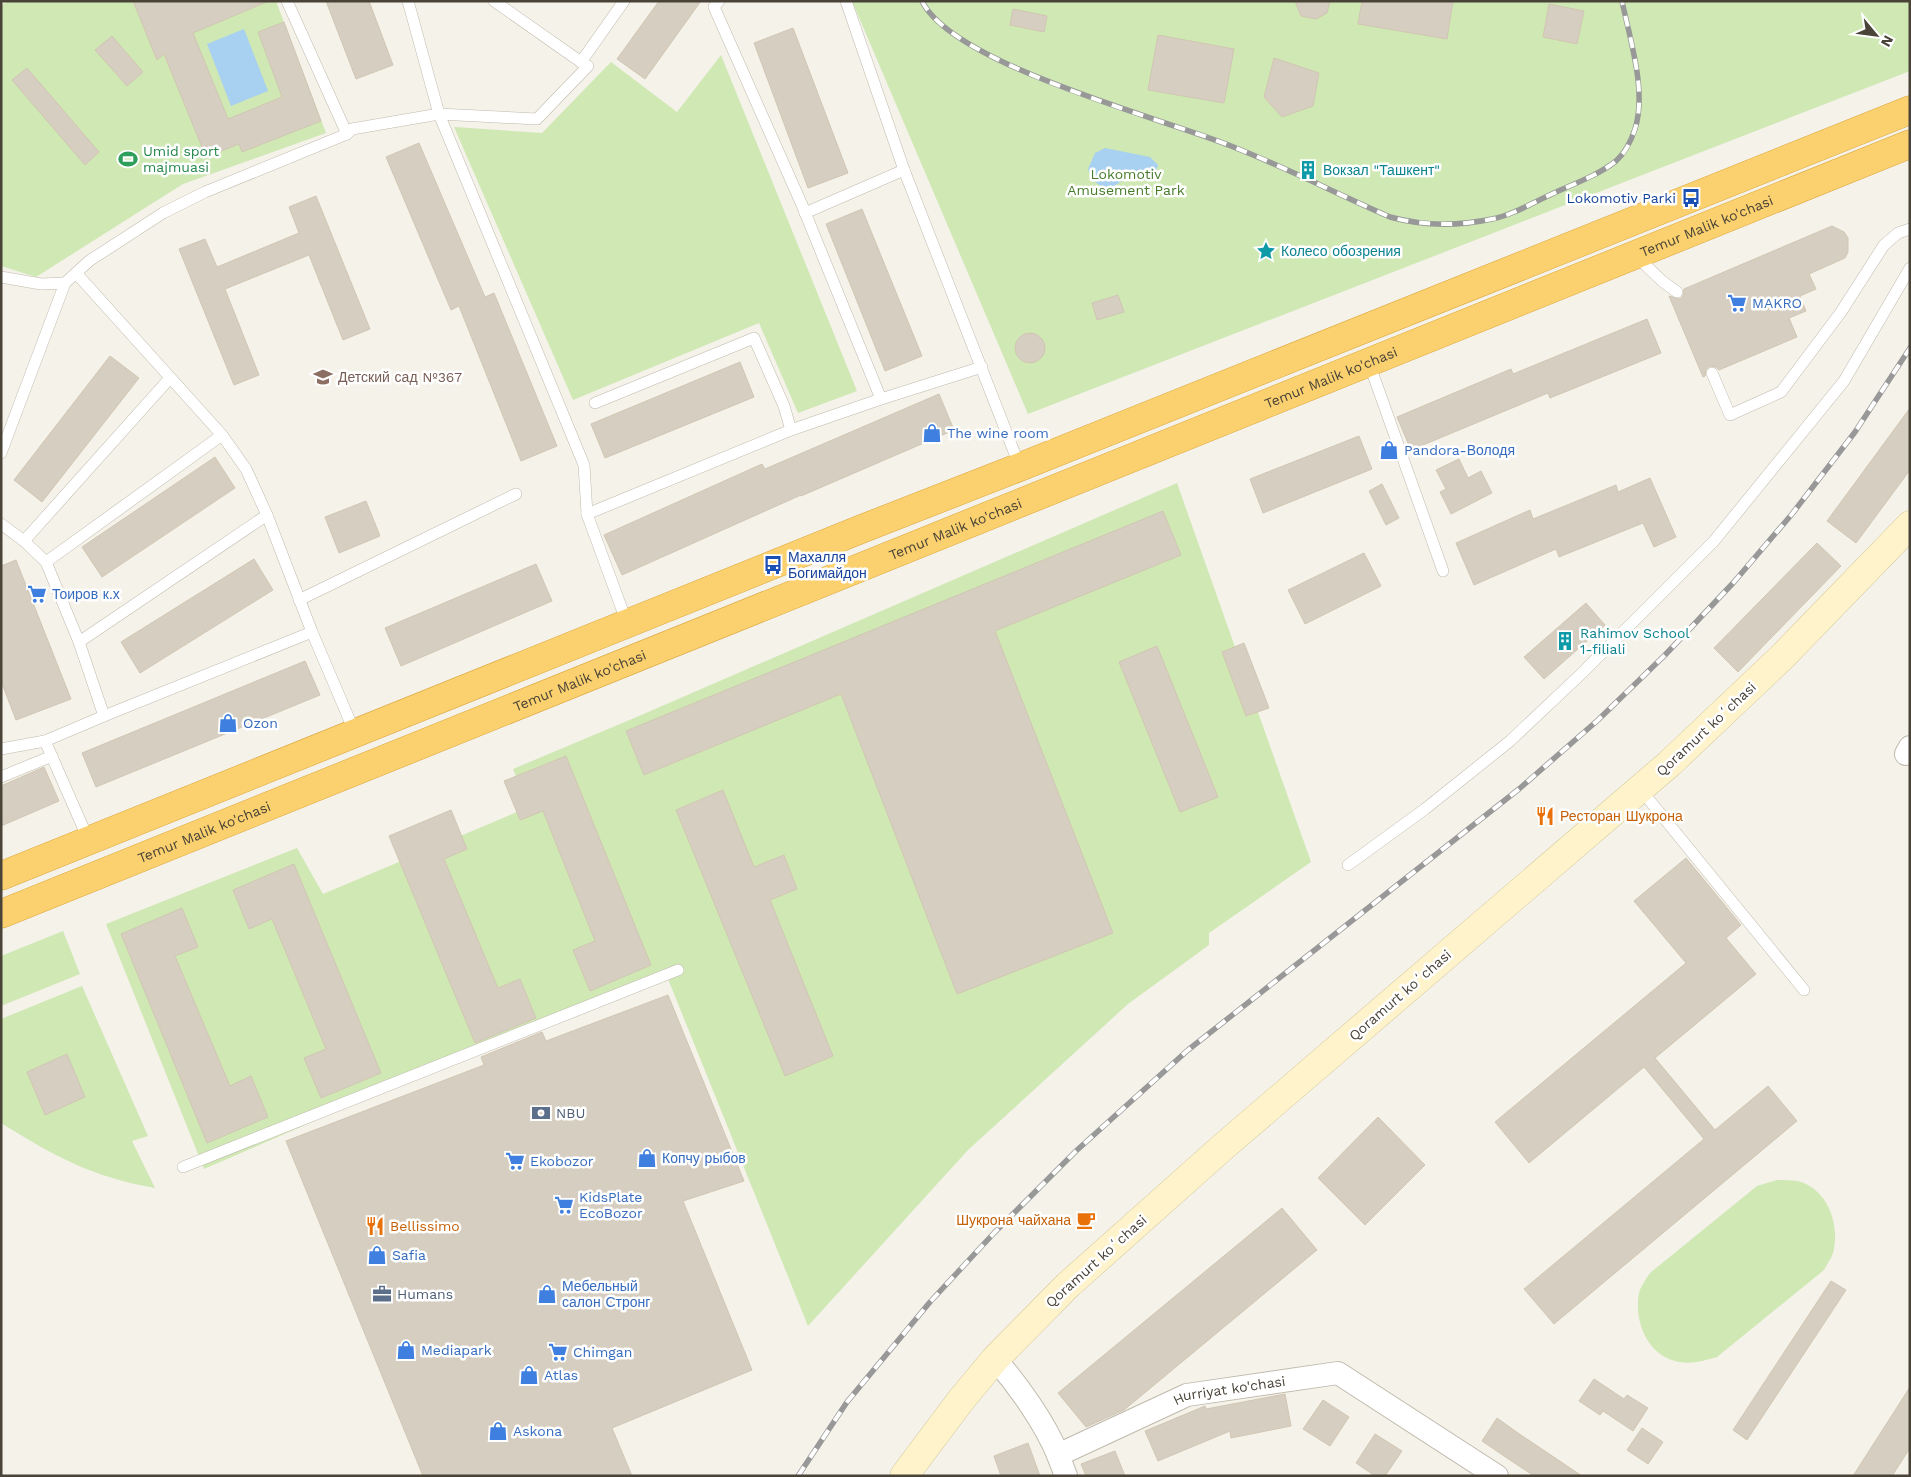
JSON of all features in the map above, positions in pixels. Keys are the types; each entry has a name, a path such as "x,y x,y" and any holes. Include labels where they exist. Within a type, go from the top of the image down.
{"highway":[{"path":"1,876 628,625 1904,109"},
{"name":"Temur Malik ko'chasi","path":"1,914 1910,144"},
{"path":"908,511 920,544"},
{"path":"751,574 762,608"}],"main road":[{"name":"Qoramurt koʻchasi","path":"904,1476 961,1400 1068,1285 1224,1146 1669,764 1782,656 1910,525"},
{"name":"Qoramurt koʻchasi","path":"914,1476 997,1362 1229,1152 1650,801 1775,685 1910,548"}],"street":[{"path":"997,1362 1010,1376 1052,1440 1066,1476"},
{"name":"Hurriyat ko'chasi","path":"1058,1455 1187,1395 1338,1373 1497,1476"}],"lane":[{"path":"287,1 347,134"},
{"path":"408,1 439,114 584,465 587,514 628,625"},
{"path":"1,453 65,282 89,261 122,238 172,208 205,192 347,134 352,129 439,114 537,119 588,66 494,1"},
{"path":"581,62 624,1"},
{"path":"718,1 714,6 805,213 881,400"},
{"path":"846,1 904,170 1020,467"},
{"path":"805,213 904,170"},
{"path":"1712,373 1730,415 1781,392 1841,312 1884,245 1898,233 1910,229"},
{"path":"1635,255 1662,281 1677,292"},
{"path":"1348,865 1425,809 1510,741 1581,674 1714,541 1844,381 1910,268"},
{"path":"76,273 222,435 246,469 267,515 312,632 356,734"},
{"path":"1,276 41,284 65,282"},
{"path":"594,403 754,338 784,406 791,430"},
{"path":"1369,362 1443,571"},
{"path":"587,514 791,430 982,368"},
{"path":"24,541 170,378"},
{"path":"46,562 222,435"},
{"path":"299,600 516,494"},
{"path":"79,642 267,515"},
{"path":"1,524 24,541 46,562 79,642 104,716"},
{"path":"1,749 45,741 312,632"},
{"path":"45,741 89,841"},
{"path":"1,777 52,756"},
{"path":"1650,801 1804,990"},
{"path":"183,1166 678,970"}],"green space":[{"name":"Umid sport majmuasi","path":"10,1 276,1 326,133 183,184 36,277 1,266 1,5"},
{"name":"Lokomotiv Amusement Park","path":"852,1 1910,1 1910,71 1028,414"},
{"path":"721,55 857,391 798,413 759,323 573,400 454,127 542,133 611,62 677,112"},
{"path":"1177,483 1311,862 1209,933 1209,945 1128,1004 968,1150 808,1326 664,969 204,1169 106,924 297,848 323,894 529,807 513,769"},
{"path":"63,931 80,974 1,1006 1,956"},
{"path":"82,986 148,1136 132,1141 155,1188 112,1178 74,1164 1,1123 1,1019"},
{"path":"1777,1180 1797,1181 1807,1185 1823,1198 1829,1208 1835,1228 1835,1239 1833,1252 1824,1270 1717,1357 1686,1363 1665,1357 1656,1351 1644,1334 1638,1314 1639,1293 1645,1280 1650,1273 1757,1186"}],"water":[{"path":"244,29 268,91 231,106 207,44"},
{"path":"1105,148 1150,157 1158,165 1155,175 1147,181 1130,175 1115,185 1104,187 1100,185 1094,180 1088,169 1095,153"}],"building":[{"path":"133,1 269,1 193,33 228,119 282,97 258,32 284,22 321,121 242,152 239,144 206,157 164,54 157,60"},
{"path":"326,1 369,1 393,65 356,79"},
{"path":"659,1 701,1 645,79 617,59"},
{"path":"1295,1 1330,1 1327,13 1316,19 1301,16"},
{"path":"1362,1 1453,1 1447,39 1358,24"},
{"path":"1549,4 1584,11 1577,44 1543,37"},
{"path":"1013,9 1047,16 1044,32 1010,25"},
{"path":"793,28 848,173 808,188 754,43"},
{"path":"1158,35 1234,49 1224,103 1148,90"},
{"path":"112,36 143,72 127,86 95,50"},
{"path":"1274,58 1319,73 1313,106 1282,117 1264,97"},
{"path":"27,68 99,152 85,165 12,80"},
{"path":"419,143 485,297 494,293 557,446 521,461 459,306 451,310 386,157"},
{"path":"316,196 370,329 343,340 309,255 225,289 259,375 234,385 179,249 205,239 217,267 299,233 289,207"},
{"path":"862,209 922,356 885,371 826,224"},
{"name":"MAKRO","path":"1832,226 1844,232 1848,238 1848,252 1845,258 1809,274 1816,289 1800,296 1806,311 1789,318 1797,337 1719,370 1716,367 1710,366 1706,369 1705,376 1703,377 1669,296 1680,299 1683,296 1684,289"},
{"path":"1118,295 1124,312 1097,320 1092,303"},
{"path":"1647,319 1661,353 1550,398 1548,393 1411,450 1397,417 1511,369 1513,374"},
{"path":"1030,333 1041,337 1045,348 1041,359 1030,363 1019,359 1015,348 1019,337"},
{"path":"110,356 139,378 42,502 14,480"},
{"path":"740,362 754,397 605,458 591,424"},
{"path":"939,394 954,430 801,495 622,575 604,535 762,464 765,469"},
{"path":"1910,408 1910,470 1856,543 1827,521"},
{"path":"1359,436 1372,469 1263,513 1250,479"},
{"path":"215,457 235,488 102,577 82,547"},
{"path":"1459,459 1468,478 1481,471 1492,493 1451,514 1440,492 1446,489 1436,470"},
{"path":"1650,478 1676,537 1654,547 1643,523 1559,557 1556,549 1474,585 1456,543 1530,510 1533,519 1616,485 1618,492"},
{"path":"1382,484 1399,518 1386,525 1369,491"},
{"path":"366,501 380,536 339,553 325,517"},
{"path":"1163,511 1181,555 995,631 1113,933 957,994 841,694 644,775 626,731"},
{"path":"1817,543 1841,566 1738,672 1714,648"},
{"path":"1364,553 1381,586 1305,624 1288,590"},
{"path":"254,559 273,590 140,673 121,642"},
{"path":"16,560 71,699 16,720 1,681 1,566"},
{"path":"536,564 552,601 401,666 385,628"},
{"name":"Rahimov School 1-filiali","path":"1586,603 1605,625 1544,679 1524,657"},
{"path":"1244,643 1269,708 1246,716 1222,652"},
{"path":"1157,646 1218,797 1180,812 1119,662"},
{"path":"305,661 320,695 96,787 82,753"},
{"path":"566,756 651,965 590,991 573,950 595,941 543,811 520,820 504,781"},
{"path":"44,767 59,801 1,826 1,786"},
{"path":"723,790 754,867 784,855 797,889 770,900 833,1056 785,1076 676,810"},
{"path":"451,810 467,849 444,859 498,988 520,979 536,1018 475,1043 389,836"},
{"path":"1686,858 1741,925 1726,938 1756,974 1655,1058 1715,1130 1768,1086 1797,1121 1554,1324 1524,1289 1704,1139 1644,1067 1529,1163 1495,1122 1686,963 1634,901"},
{"path":"294,864 381,1073 321,1098 304,1058 326,1049 272,919 249,929 233,890"},
{"path":"182,908 198,947 175,956 230,1086 251,1076 268,1117 207,1143 121,934"},
{"path":"668,995 744,1181 683,1201 752,1370 612,1428 632,1476 423,1476 286,1141 484,1065 481,1057 542,1032 546,1041"},
{"path":"67,1054 85,1097 45,1115 27,1072"},
{"path":"1378,1117 1425,1165 1365,1225 1318,1178"},
{"path":"1282,1208 1317,1250 1124,1410 1086,1427 1058,1393"},
{"path":"1831,1281 1846,1290 1747,1440 1733,1430"},
{"path":"1594,1379 1624,1399 1627,1395 1648,1408 1633,1431 1603,1411 1600,1415 1579,1401"},
{"path":"1910,1387 1910,1448 1892,1476 1853,1476"},
{"path":"1285,1394 1291,1426 1231,1438 1230,1431 1158,1461 1145,1431 1205,1406 1206,1409"},
{"path":"1323,1400 1349,1417 1330,1446 1303,1429"},
{"path":"1497,1418 1582,1476 1534,1476 1482,1441"},
{"path":"1642,1428 1663,1442 1648,1464 1627,1450"},
{"path":"1375,1434 1402,1451 1385,1476 1375,1476 1356,1463"},
{"path":"1028,1443 1040,1476 1001,1476 994,1456"},
{"path":"1115,1451 1125,1476 1086,1476 1081,1464"}],"railway":[{"path":"922,1 941,24 974,47 1015,68 1111,105 1231,146 1390,217 1415,222 1441,224 1479,221 1507,215 1593,175 1609,166 1623,154 1635,129 1639,98 1636,65 1622,1"},
{"path":"798,1476 847,1402 930,1302 994,1233 1076,1151 1188,1050 1519,789 1598,720 1665,655 1734,582 1792,514 1855,432 1910,348"}],"place":[{"name":"Umid sport majmuasi","path":"128,159"},
{"name":"Вокзал \"Ташкент\"","path":"1308,170"},
{"name":"Lokomotiv Parki","path":"1691,198"},
{"name":"Колесо обозрения","path":"1266,251"},
{"name":"MAKRO","path":"1737,303"},
{"name":"Детский сад №367","path":"323,377"},
{"name":"The wine room","path":"932,433"},
{"name":"Pandora-Володя","path":"1389,450"},
{"name":"Махалля Богимайдон","path":"773,565"},
{"name":"Тоиров к.х","path":"37,594"},
{"name":"Rahimov School 1-filiali","path":"1565,641"},
{"name":"Ozon","path":"228,723"},
{"name":"Ресторан Шукрона","path":"1545,816"},
{"name":"NBU","path":"541,1113"},
{"name":"Копчу рыбов","path":"647,1158"},
{"name":"Ekobozor","path":"515,1161"},
{"name":"KidsPlate EcoBozor","path":"564,1205"},
{"name":"Шукрона чайхана","path":"1086,1220"},
{"name":"Bellissimo","path":"375,1226"},
{"name":"Safia","path":"377,1255"},
{"name":"Humans","path":"382,1294"},
{"name":"Мебельный салон Стронг","path":"547,1294"},
{"name":"Mediapark","path":"406,1350"},
{"name":"Chimgan","path":"558,1352"},
{"name":"Atlas","path":"529,1375"},
{"name":"Askona","path":"498,1431"}]}
